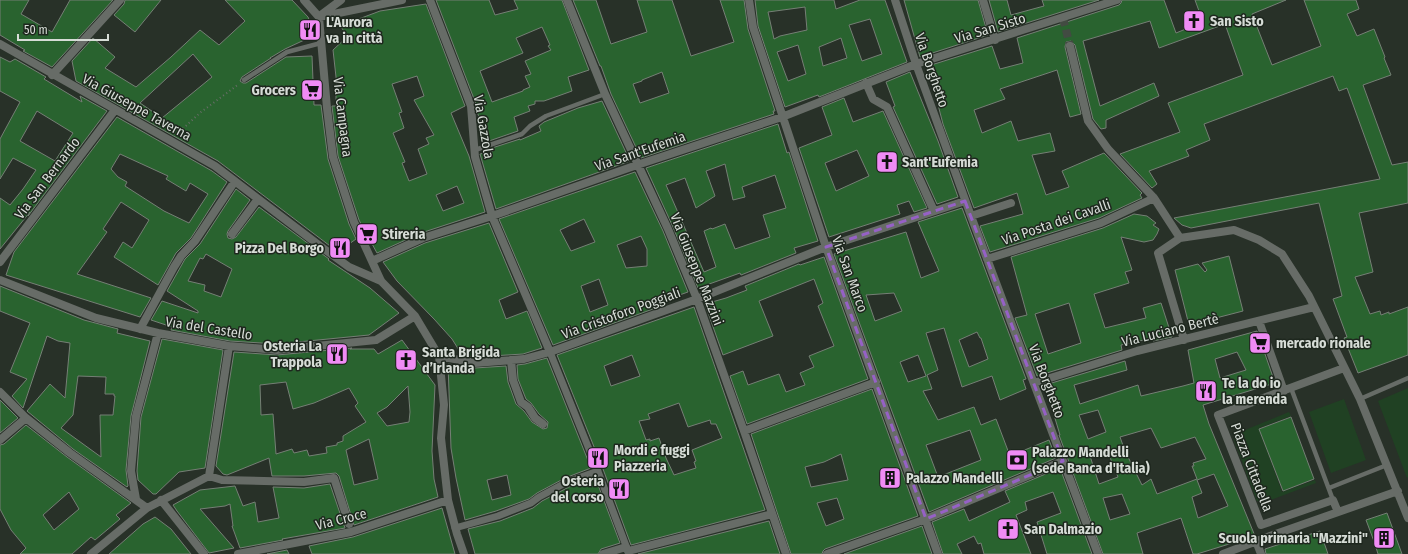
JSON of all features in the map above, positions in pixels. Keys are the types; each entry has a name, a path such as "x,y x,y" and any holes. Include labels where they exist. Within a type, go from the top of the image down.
{"street":[{"path":"52,75 120,0"},
{"path":"304,0 319,17"},
{"path":"319,17 341,0"},
{"path":"319,17 402,0"},
{"name":"Via Gazzola","path":"430,0 471,106 475,157 492,216 550,352"},
{"name":"Via Giuseppe Mazzini","path":"567,0 637,165 668,229 696,299 744,431 786,554"},
{"name":"Via San Marco","path":"749,0 753,28 826,247 938,554"},
{"name":"Via Borghetto","path":"895,0 916,64 965,200 1098,554"},
{"path":"983,0 994,40"},
{"name":"Via San Sisto","path":"916,64 1117,0"},
{"name":"Via Campagna","path":"319,17 333,157 354,222 381,281"},
{"name":"Via Giuseppe Taverna","path":"0,44 52,75 215,166 349,267 381,281"},
{"path":"1070,46 1088,121 1108,149 1154,198 1180,238"},
{"name":"Via Sant'Eufemia","path":"372,261 423,238 782,117 916,64"},
{"path":"866,83 873,99 887,107 934,211"},
{"name":"Via San Bernardo","path":"0,262 115,110"},
{"path":"140,328 181,256 195,241 235,181"},
{"name":"Via Posta dei Cavalli","path":"987,259 1101,223 1154,198"},
{"path":"232,234 258,199"},
{"name":"Via Cristoforo Poggiali","path":"439,356 475,363 524,359 550,352 696,299 826,247 965,200"},
{"path":"971,216 1011,203"},
{"path":"1184,340 1158,253 1180,238 1234,230 1259,240 1282,254 1309,296 1360,399 1408,518"},
{"name":"Via del Castello","path":"0,280 96,318 158,333 229,346 277,350 376,340 415,316"},
{"path":"381,281 415,316 439,356 444,405 442,438 448,500 455,528 464,554"},
{"name":"Via Luciano Bertè","path":"1034,382 1137,351 1314,307"},
{"path":"1259,321 1287,389"},
{"path":"136,499 131,471 136,416 158,333"},
{"path":"209,476 229,346"},
{"path":"550,352 598,471 627,551"},
{"path":"510,360 513,380 521,402 528,407 535,418 543,424"},
{"name":"Piazza Cittadella","path":"1333,500 1261,525 1218,415 1344,368"},
{"path":"744,431 876,382"},
{"path":"0,392 26,418 70,453 147,508"},
{"path":"0,440 26,418"},
{"path":"827,554 926,520 1063,461"},
{"path":"455,528 498,516 531,503 538,497 567,482 598,471"},
{"path":"91,554 147,508 209,476 222,480 304,482 334,478 349,524"},
{"path":"1223,554 1398,491"},
{"path":"161,500 204,554"},
{"name":"Via Croce","path":"238,554 351,532 448,500"},
{"path":"1333,500 1338,512"},
{"path":"603,554 627,551 772,514"},
{"path":"1256,541 1261,554"}],"lane":[{"path":"244,80 287,52 321,43"},
{"path":"475,150 522,134 530,126 546,116 606,94"},
{"path":"1360,399 1408,378"},
{"path":"1287,389 1333,500"},
{"path":"1329,488 1387,465"}],"path":[{"path":"169,140 201,112 244,80"}],"highlighted area":[{"path":"965,201 1063,461 926,519 826,247"}],"green space":[{"path":"1408,388 1408,477 1407,478 1378,401"},
{"path":"1344,399 1366,460 1331,473 1309,412"},
{"path":"1289,412 1291,416 1259,428 1282,492 1315,480 1316,483 1265,502 1257,501 1234,440 1240,432"}],"building":[{"path":"0,0 29,0 21,14 52,32 70,0 113,0 52,67 23,51 25,50 0,35"},
{"path":"125,0 161,0 135,32 114,15 124,4"},
{"path":"225,0 292,0 308,17 315,35 270,58 242,77 240,81 246,83 286,57 312,56 314,105 321,105 328,159 349,224 356,239 338,252 218,161 76,81 72,61 93,38 115,57 105,68 136,87 200,30 219,45 245,21","holes":["193,54 212,77 162,118 140,103"]},
{"path":"436,0 489,0 495,15 518,9 514,0 562,0 589,70 568,77 572,91 544,101 535,101 535,104 528,106 530,111 514,117 518,131 489,141 477,112 476,104","holes":["542,27 550,45 548,46 551,50 525,61 531,74 525,76 530,87 492,102 480,71 523,53 516,38"]},
{"path":"573,0 596,0 611,44 647,32 637,0 672,0 691,56 734,42 720,0 744,0 748,29 775,111 773,111 774,114 641,158 611,94","holes":["662,72 669,93 640,103 633,84"]},
{"path":"755,0 834,0 836,9 860,0 885,0 907,62 819,97 818,95 785,107 758,26","holes":["805,7 807,30 780,36 774,39 768,12","870,19 882,54 862,61 849,25","841,38 847,58 823,66 819,47","798,45 806,74 788,81 777,52"]},
{"path":"904,0 978,0 988,35 920,57"},
{"path":"989,0 1007,0 1011,15 1044,6 1042,0 1099,0 998,32"},
{"path":"1122,0 1164,0 1176,33 1203,22 1195,0 1286,0 1252,14 1272,65 1321,46 1304,0 1356,0 1359,9 1347,14 1357,36 1374,29 1391,75 1363,85 1392,165 1408,162 1408,203 1359,213 1373,272 1355,277 1370,314 1380,311 1381,315 1389,312 1389,314 1408,307 1408,355 1358,373 1344,338 1347,337 1333,299 1342,296 1319,203 1191,228 1182,225 1174,218 1380,179 1347,88 1339,91 1333,76 1204,124 1210,140 1186,150 1189,156 1149,171 1157,184 1152,188 1120,154 1180,132 1168,103 1243,75 1225,24 1159,48 1150,21 1083,41 1100,106 1154,83 1159,96 1106,120 1106,128 1101,129 1093,119 1075,45 1071,41 1066,42 1065,47 1081,114 1070,117 1057,70 1000,89 1005,99 974,110 982,133 1011,121 1018,141 1050,133 1055,151 1032,155 1046,195 1069,187 1062,171 1104,153 1142,193 1140,195 1142,198 1099,218 990,252 980,226 1023,214 1017,193 974,208 943,124 928,66 992,46 1000,69 1023,63 1017,38 1119,5"},
{"path":"426,4 465,106 451,113 469,156 485,212 421,233 377,253 359,220 338,156 332,106 336,106 337,86 333,50 348,36 340,26 380,11","holes":["417,76 424,96 414,100 434,135 426,138 429,144 418,149 427,174 409,181 402,163 405,162 393,133 404,128 399,113 402,112 392,84","457,186 464,203 443,211 436,195"]},
{"path":"0,57 10,62 15,59 46,77 44,79 82,102 80,96 107,111 28,216 30,212 0,249 0,198 10,205 36,170 13,158 0,179 0,139 20,102 0,91","holes":["37,111 73,133 55,161 20,141"]},
{"path":"910,72 938,141 958,197 937,204 893,107 895,106 886,82"},
{"path":"844,98 853,122 883,111 927,208 914,212 909,201 897,205 900,214 829,237 799,148 832,135 822,107","holes":["857,150 869,176 836,191 825,163"]},
{"path":"602,101 630,161 496,209 480,154 493,151 492,148 520,140 541,131 539,126 544,122 578,108"},
{"path":"117,117 212,171 227,182 191,238 176,253 158,285 114,257 123,242 132,248 149,220 121,202 103,229 107,232 77,274 151,298 140,317 6,275 14,252","holes":["120,154 168,176 166,179 186,191 190,183 208,194 189,223 164,211 125,186 127,182 118,177 111,169"]},
{"path":"778,124 787,153 789,152 818,241 794,248 796,253 741,275 740,273 698,288 673,227 646,168","holes":["725,164 733,200 745,197 742,187 775,175 786,208 763,215 770,237 735,249 725,224 704,231 716,267 704,272 666,185 685,178 696,208 715,196 706,171"]},
{"path":"635,172 663,231 688,292 651,305 653,309 553,345 499,219","holes":["584,219 595,242 571,251 560,230","641,236 647,249 647,266 626,268 617,245","599,279 608,305 590,312 581,286"]},
{"path":"236,189 250,200 228,231 228,238 232,239 236,237 259,207 329,259 328,260 370,288 399,313 369,335 277,344 230,341 171,330 172,327 151,320 162,301 198,313 198,311 167,291 185,259 200,244","holes":["206,254 232,269 221,297 204,291 205,285 188,281 200,258 203,259"]},
{"path":"962,208 1026,379 1023,380 1026,389 1000,400 992,376 962,387 944,328 926,333 938,370 927,375 932,389 923,391 938,420 974,407 981,425 996,419 1010,456 1049,440 1056,458 929,512 834,254 906,232 921,278 939,271 918,222","holes":["894,293 902,311 875,321 866,295","977,332 981,338 988,359 969,367 959,340","918,355 926,376 908,382 900,362","970,430 981,460 938,477 926,445"]},
{"path":"1134,214 1147,216 1156,223 1153,225 1159,229 1153,240 1144,242 1121,237 1132,270 1125,272 1129,283 1094,294 1105,328 1146,318 1143,308 1161,303 1172,337 1153,341 1153,338 1121,345 1122,350 1037,376 1015,318 1027,315 1011,257 1103,228","holes":["1069,303 1081,343 1048,354 1035,314"]},
{"path":"489,223 518,292 499,300 506,319 527,311 542,348 523,354 475,357 462,355 452,339 397,281 383,262 425,243"},
{"path":"1229,256 1243,311 1189,325 1175,270 1198,264 1205,272 1207,270 1202,263"},
{"path":"824,257 868,379 747,424 730,376 743,371 748,385 779,374 786,392 805,385 800,373 814,367 809,356 834,346 818,306 823,303 814,279 759,301 773,336 723,355 705,304 747,290 745,286 799,264 800,265"},
{"path":"0,286 84,320 118,329 117,333 150,341 131,416 126,470 127,487 73,449 27,411 50,384 65,398 70,343 58,341 47,336 23,408 12,396 27,379 10,372 30,323 0,311","holes":["78,376 106,377 105,394 114,394 115,396 113,415 100,415 101,457 61,428 73,415"]},
{"path":"694,307 765,510 631,545 603,469 557,355","holes":["632,355 640,376 611,386 604,366","679,403 688,427 710,420 711,424 716,424 722,438 692,450 696,461 694,462 696,468 674,475 659,438 650,441 650,439 646,440 639,421 650,419 648,414"]},
{"path":"1257,331 1275,383 1203,405 1209,424 1255,536 1193,554 1181,518 1137,533 1143,554 1103,554 1059,435 1045,385 1125,361 1127,370 1074,385 1080,404 1138,385 1141,396 1183,386 1194,383 1188,350","holes":["1237,352 1246,370 1220,378 1215,359","1098,410 1106,432 1088,439 1079,415","1151,428 1161,448 1195,437 1206,459 1193,463 1194,466 1192,466 1197,479 1157,494 1151,479 1142,485 1125,451 1120,437","1107,450 1118,477 1099,484 1090,456","1214,474 1228,506 1198,518 1192,497 1202,493 1197,480","1122,494 1130,514 1110,520 1103,498"]},
{"path":"162,339 223,350 205,468 179,472 156,494 153,494 138,480 137,471 141,417"},
{"path":"402,340 435,385 432,451 434,479 438,497 354,525 339,476 336,473 304,476 272,476 269,458 227,475 223,474 216,466 234,352 277,355 352,348 350,349 374,349 378,354","holes":["286,382 293,409 314,403 349,388 358,403 355,406 366,422 343,436 343,441 337,443 337,445 326,447 327,453 309,456 307,450 294,453 292,449 276,454 273,414 261,415 260,385","408,386 410,412 409,422 387,426 377,413 387,407","369,439 378,479 354,485 346,450"]},
{"path":"547,358 591,468 565,478 529,499 465,520 451,448 448,364 475,368 506,366 508,382 516,404 524,411 532,422 543,429 547,428 548,422 526,399 518,379 517,365","holes":["507,475 511,495 492,500 487,480"]},
{"path":"872,389 918,516 825,549 822,554 791,554 751,434","holes":["841,454 848,480 811,487 805,467 824,462","837,498 844,519 826,526 817,503"]},
{"path":"0,400 18,418 0,433"},
{"path":"1291,417 1314,479 1283,491 1259,429"},
{"path":"26,425 67,457 131,503 116,515 120,519 95,540 91,537 72,554 20,554 26,548 11,530 0,509 0,445 4,444","holes":["69,492 79,509 54,530 43,515"]},
{"path":"1060,468 1092,554 1047,554 1037,522 1061,513 1053,492 1025,502 1027,510 1016,515 1031,554 984,554 981,543 978,544 974,536 957,544 962,554 943,554 932,522 964,509 969,521 1010,502 1005,491"},
{"path":"595,477 620,543 601,549 598,554 475,554 468,529 500,521 533,508 542,501 569,487"},
{"path":"330,484 345,528 240,548 232,526 230,504 200,509 234,548 209,553 173,505 200,490 235,486 243,506 255,502 258,522 279,518 273,487 304,488"},
{"path":"442,508 455,554 312,554 309,546 353,537"},
{"name":"Scuola primaria \"Mazzini\"","path":"1387,513 1402,554 1378,554 1366,520"},
{"path":"155,517 171,529 191,554 109,554 143,524"},
{"path":"769,521 780,554 638,554"},
{"path":"922,526 932,554 844,554"},
{"path":"1320,531 1328,554 1266,554 1265,549"},
{"path":"287,550 289,554 267,554"}],"tunnel":[{"path":"1063,18 1070,46"}],"place":[{"name":"San Sisto","path":"1194,21"},
{"name":"L'Aurora va in città","path":"310,30"},
{"name":"Grocers","path":"312,90"},
{"name":"Sant'Eufemia","path":"887,162"},
{"name":"Stireria","path":"367,234"},
{"name":"Pizza Del Borgo","path":"340,248"},
{"name":"mercado rionale","path":"1260,343"},
{"name":"Osteria La Trappola","path":"337,354"},
{"name":"Santa Brigida d’Irlanda","path":"406,360"},
{"name":"Te la do io la merenda","path":"1206,391"},
{"name":"Mordi e fuggi Piazzeria","path":"598,458"},
{"name":"Palazzo Mandelli (sede Banca d'Italia)","path":"1017,460"},
{"name":"Palazzo Mandelli","path":"890,478"},
{"name":"Osteria del corso","path":"619,489"},
{"name":"San Dalmazio","path":"1008,529"},
{"name":"Scuola primaria \"Mazzini\"","path":"1384,538"}]}
